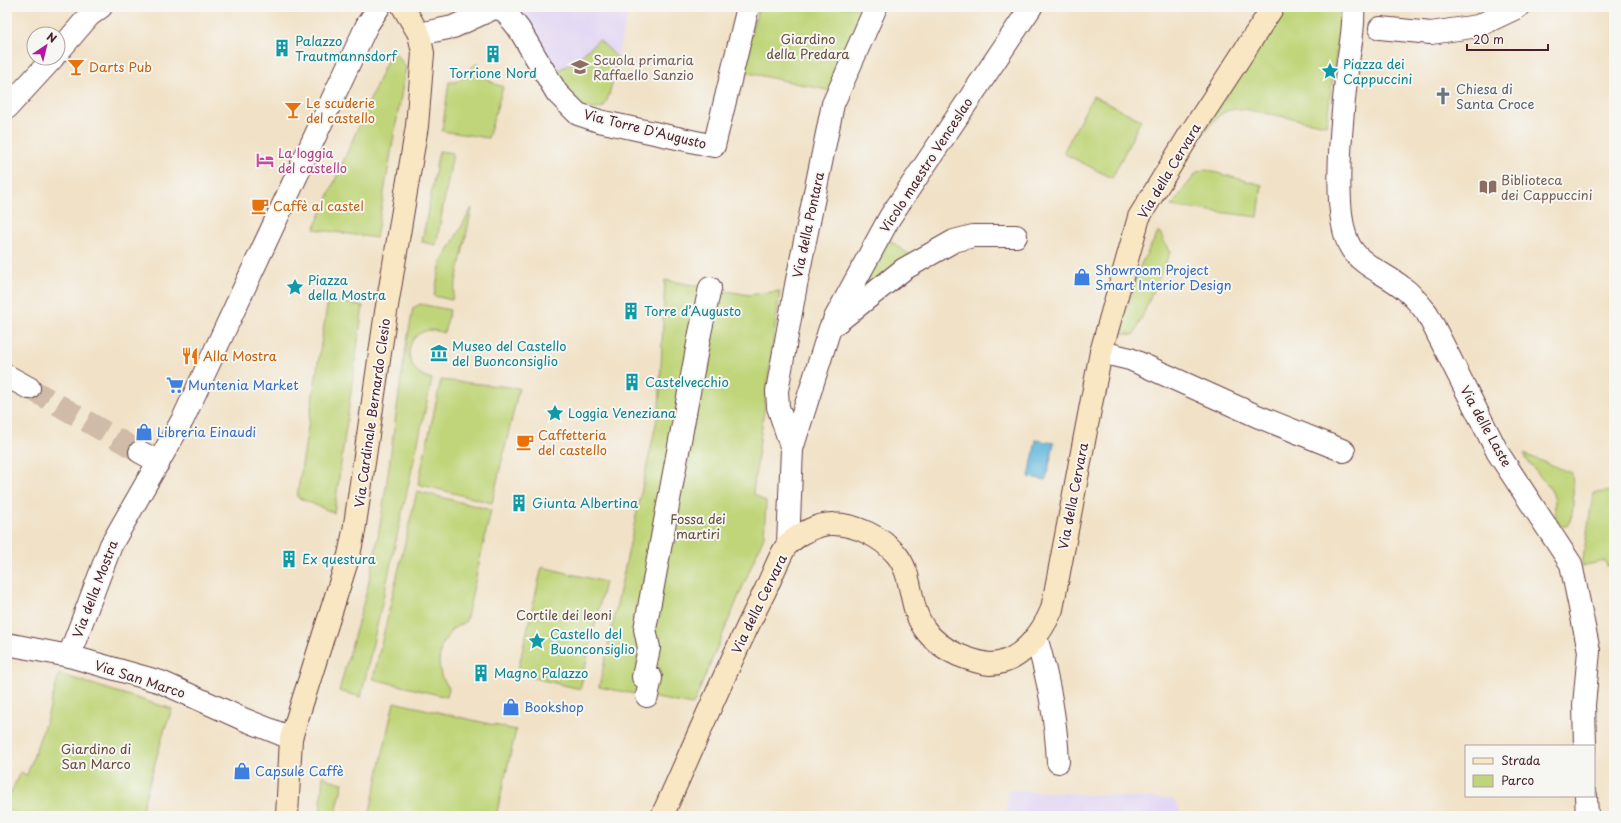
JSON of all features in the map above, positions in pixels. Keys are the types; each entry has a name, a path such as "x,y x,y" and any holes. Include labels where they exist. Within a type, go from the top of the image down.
{"street":[{"path":"66,43 89,16 101,7"},
{"path":"140,452 154,470 182,419 367,25 379,7"},
{"name":"Via Cardinale Bernardo Clesio","path":"287,816 291,738 349,555 354,531 396,252 417,126 423,53 419,34 403,7"},
{"name":"Via Torre D'Augusto","path":"419,34 453,27 494,8 504,10 519,29 556,93 578,114 598,121 714,146 748,7"},
{"name":"Via della Pontara","path":"792,449 778,407 777,391 796,285 833,104 876,7"},
{"name":"Vicolo maestro Venceslao","path":"792,449 830,328 890,217 1031,7"},
{"name":"Via della Cervara","path":"662,816 742,636 788,544 818,525 835,524 871,534 886,544 897,555 905,569 915,610 924,628 935,641 949,651 969,660 991,664 1010,659 1026,648 1045,626 1052,609 1101,352 1139,217 1188,137 1273,7"},
{"name":"Via delle Laste","path":"1353,7 1355,24 1347,69 1342,133 1341,217 1346,238 1351,249 1359,257 1414,296 1426,313 1498,453 1571,564 1589,651 1584,705 1585,745"},
{"path":"1380,28 1431,33 1478,26 1518,7"},
{"path":"7,108 46,66"},
{"path":"830,328 904,269 954,242 973,236 1016,236"},
{"path":"647,696 651,678 643,677 649,648 645,629 700,333 710,288"},
{"path":"1101,352 1130,359 1257,416 1344,451"},
{"path":"7,376 29,388"},
{"path":"788,544 792,449"},
{"name":"Via della Mostra","path":"69,656 111,545 154,470"},
{"path":"1036,637 1042,657 1057,734 1058,762"},
{"name":"Via San Marco","path":"7,644 69,656 161,682 243,719 291,738"},
{"path":"1586,797 1587,816"}],"shaded area":[{"name":"Scuola primaria Raffaello Sanzio","path":"515,7 629,7 609,95 604,107 572,100"},
{"path":"1008,790 1173,799 1183,816 1006,816"}],"green space":[{"name":"Giardino della Predara","path":"759,7 870,7 832,91 739,71"},
{"path":"1281,7 1339,7 1341,20 1326,125 1244,109 1236,109 1220,115 1203,133"},
{"path":"599,40 618,58 609,95 604,107 596,109 580,105 549,75 574,62"},
{"path":"392,49 406,67 376,238 314,229"},
{"path":"477,63 481,72 487,78 503,87 488,138 442,131 449,82 456,82"},
{"path":"1093,96 1141,120 1112,178 1063,153"},
{"path":"439,151 453,153 436,245 422,242"},
{"path":"1206,170 1262,185 1258,217 1171,206 1197,172"},
{"path":"472,208 452,300 434,296 441,263"},
{"path":"1159,231 1170,253 1134,335 1118,333 1141,264"},
{"path":"885,237 910,255 859,298"},
{"name":"Fossa dei martiri","path":"665,280 749,295 780,291 753,493 766,502 764,536 693,705 599,687 659,410"},
{"path":"328,300 363,306 334,513 297,497"},
{"path":"420,304 450,310 444,333 427,330 418,335 412,341 410,348 409,355 411,363 423,376 432,379 361,697 339,691 368,586 387,482 401,377 413,308"},
{"path":"441,380 519,388 492,503 418,484"},
{"path":"1524,454 1572,473 1573,508 1570,521 1567,526 1562,526 1555,516 1555,501 1552,492 1545,481 1530,465"},
{"path":"417,491 491,510 466,621 451,630 441,647 439,662 441,676 449,688 447,697 373,679"},
{"path":"1614,491 1614,580 1611,566 1607,566 1605,561 1582,566 1593,493"},
{"name":"Cortile dei leoni","path":"542,567 605,582 580,689 517,674"},
{"name":"Giardino di San Marco","path":"59,674 172,709 165,728 140,816 7,816 7,791 11,793 20,772 27,775 47,718"},
{"path":"394,702 516,730 496,816 369,816"},
{"path":"323,775 330,780 343,783 335,816 320,816"}],"water":[{"path":"1036,440 1054,443 1046,480 1029,477"}],"tunnel":[{"path":"29,388 140,452"}],"place":[{"name":"Palazzo Trautmannsdorf","path":"282,48"},
{"name":"Torrione Nord","path":"493,54"},
{"name":"Darts Pub","path":"76,67"},
{"name":"Scuola primaria Raffaello Sanzio","path":"580,67"},
{"name":"Piazza dei Cappuccini","path":"1330,71"},
{"name":"Chiesa di Santa Croce","path":"1443,96"},
{"name":"Le scuderie del castello","path":"293,110"},
{"name":"La loggia del castello","path":"265,160"},
{"name":"Biblioteca dei Cappuccini","path":"1488,187"},
{"name":"Caffè al castel","path":"260,206"},
{"name":"Showroom Project Smart Interior Design","path":"1082,277"},
{"name":"Piazza della Mostra","path":"295,287"},
{"name":"Torre d’Augusto","path":"631,311"},
{"name":"Museo del Castello del Buonconsiglio","path":"439,353"},
{"name":"Alla Mostra","path":"190,356"},
{"name":"Castelvecchio","path":"632,382"},
{"name":"Muntenia Market","path":"175,385"},
{"name":"Loggia Veneziana","path":"555,413"},
{"name":"Libreria Einaudi","path":"144,432"},
{"name":"Caffetteria del castello","path":"525,442"},
{"name":"Giunta Albertina","path":"519,503"},
{"name":"Ex questura","path":"289,559"},
{"name":"Castello del Buonconsiglio","path":"537,641"},
{"name":"Magno Palazzo","path":"481,673"},
{"name":"Bookshop","path":"511,707"},
{"name":"Capsule Caffè","path":"242,771"}]}
